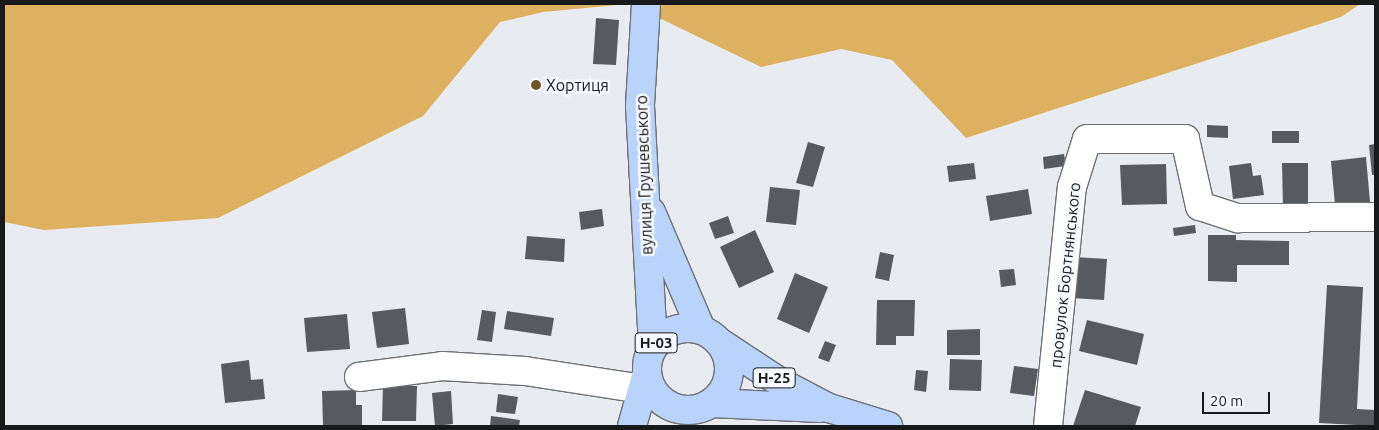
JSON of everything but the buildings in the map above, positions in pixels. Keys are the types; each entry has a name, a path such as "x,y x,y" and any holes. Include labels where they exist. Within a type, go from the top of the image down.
{"main road":[{"name":"вулиця Грушевського","path":"632,426 644,381 647,359 653,346 642,192 640,106 646,11"},
{"name":"Н-03","path":"642,192 711,336 730,370 721,394 697,413 684,410 659,398 644,381"},
{"name":"Н-03","path":"653,346 674,329 711,336"},
{"name":"Н-25","path":"711,336 783,384 829,408 888,426"},
{"name":"Н-25","path":"697,413 829,408"}],"street":[{"name":"провулок Бортнянського","path":"1048,426 1072,187 1087,139 1185,140 1200,206 1238,218 1375,217"},
{"path":"359,377 442,366 644,381"}],"shaded area":[{"path":"4,4 627,4 543,12 500,22 423,116 218,218 44,230 4,222"},
{"path":"661,4 1360,4 1341,17 966,138 892,60 841,49 761,67 659,18"}],"place":[{"name":"Хортиця","path":"536,85"}]}
